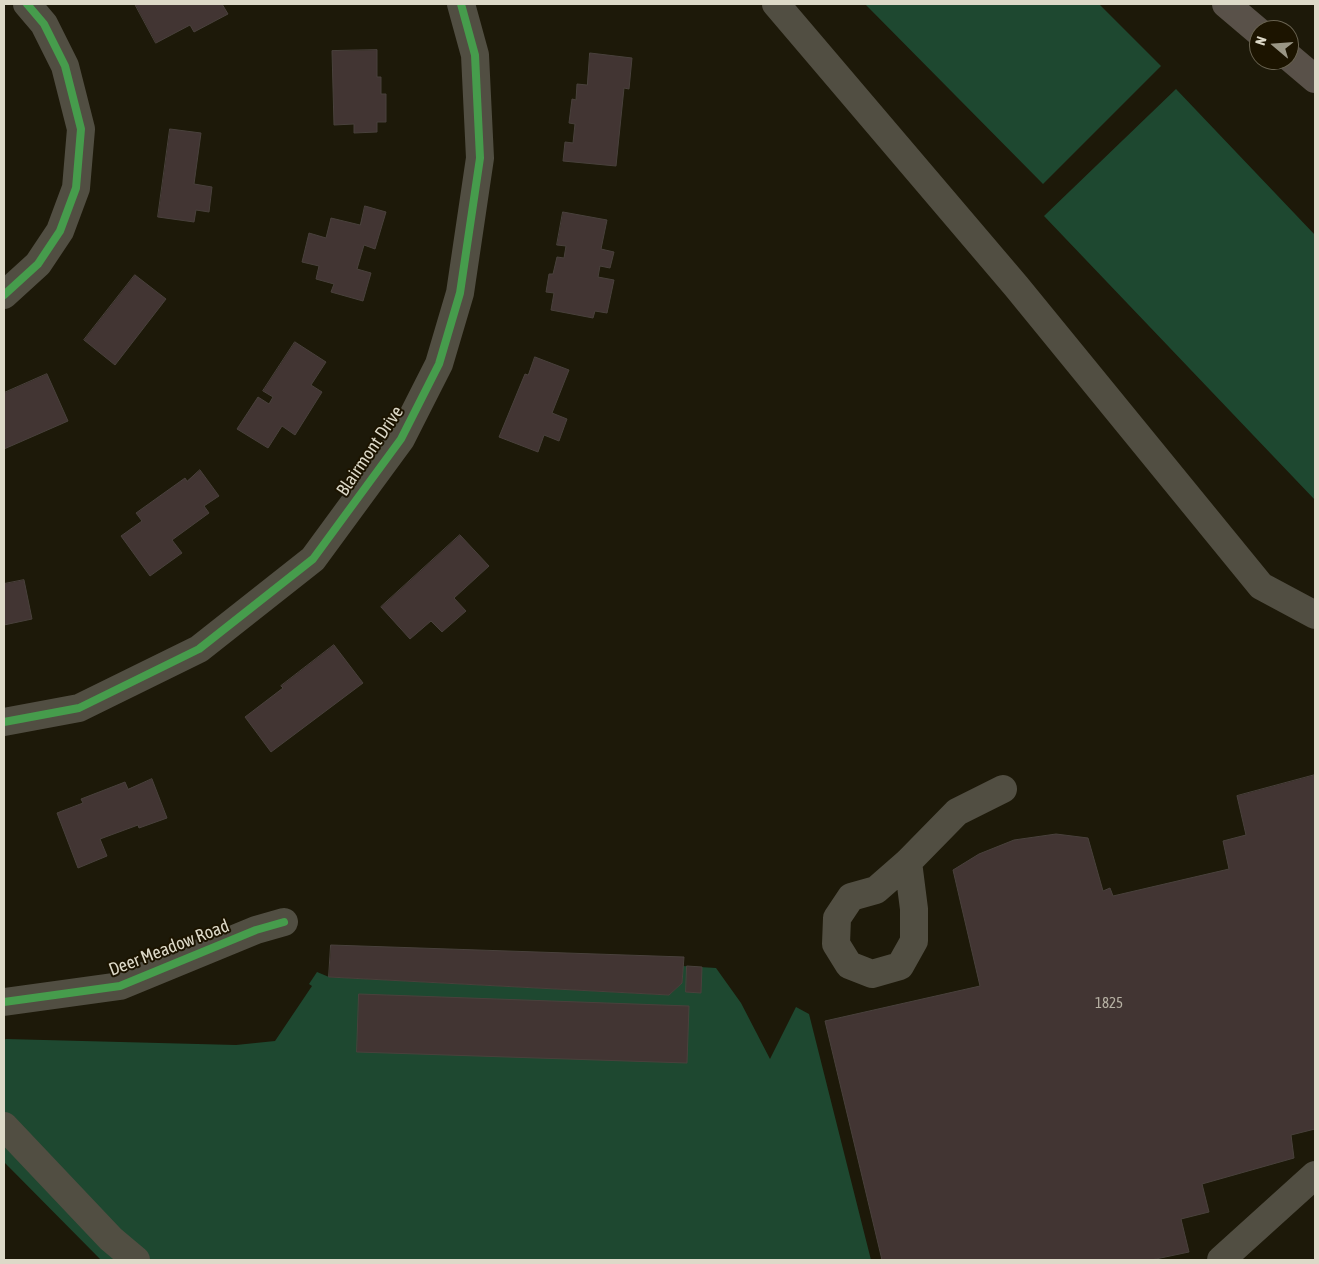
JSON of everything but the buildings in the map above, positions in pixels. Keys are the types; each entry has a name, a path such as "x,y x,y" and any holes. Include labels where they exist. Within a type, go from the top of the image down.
{"main road":[{"path":"1226,4 1249,24"},
{"path":"1299,66 1315,80"}],"street":[{"path":"4,295 38,264 60,231 76,188 81,129 65,66 44,24 27,4"},
{"name":"Blairmont Drive","path":"4,722 79,708 199,649 312,559 401,439 439,364 457,302 480,158 475,55 461,4"},
{"path":"776,4 1016,286 1262,586 1315,615"},
{"path":"908,862 956,812 1003,789"},
{"name":"Deer Meadow Road","path":"4,1002 120,986 256,930 284,922"},
{"path":"4,1126 111,1239 136,1260"},
{"path":"1221,1260 1315,1175"}],"green space":[{"path":"865,4 1099,4 1161,66 1043,184"},
{"path":"1176,89 1315,235 1315,500 1044,216"},
{"path":"683,966 716,968 741,1003 770,1059 796,1007 809,1014 871,1260 101,1260 4,1162 4,1040 6,1039 236,1045 275,1041 312,986 309,984 317,972 329,977 669,995 682,983"}],"cycle path":[{"path":"4,295 38,264 60,231 76,188 81,129 65,66 44,24 27,4"},
{"path":"4,722 79,708 199,649 313,559 401,439 439,364 460,293 480,158 475,55 461,4"},
{"path":"4,1002 120,986 256,930 284,922"}]}
